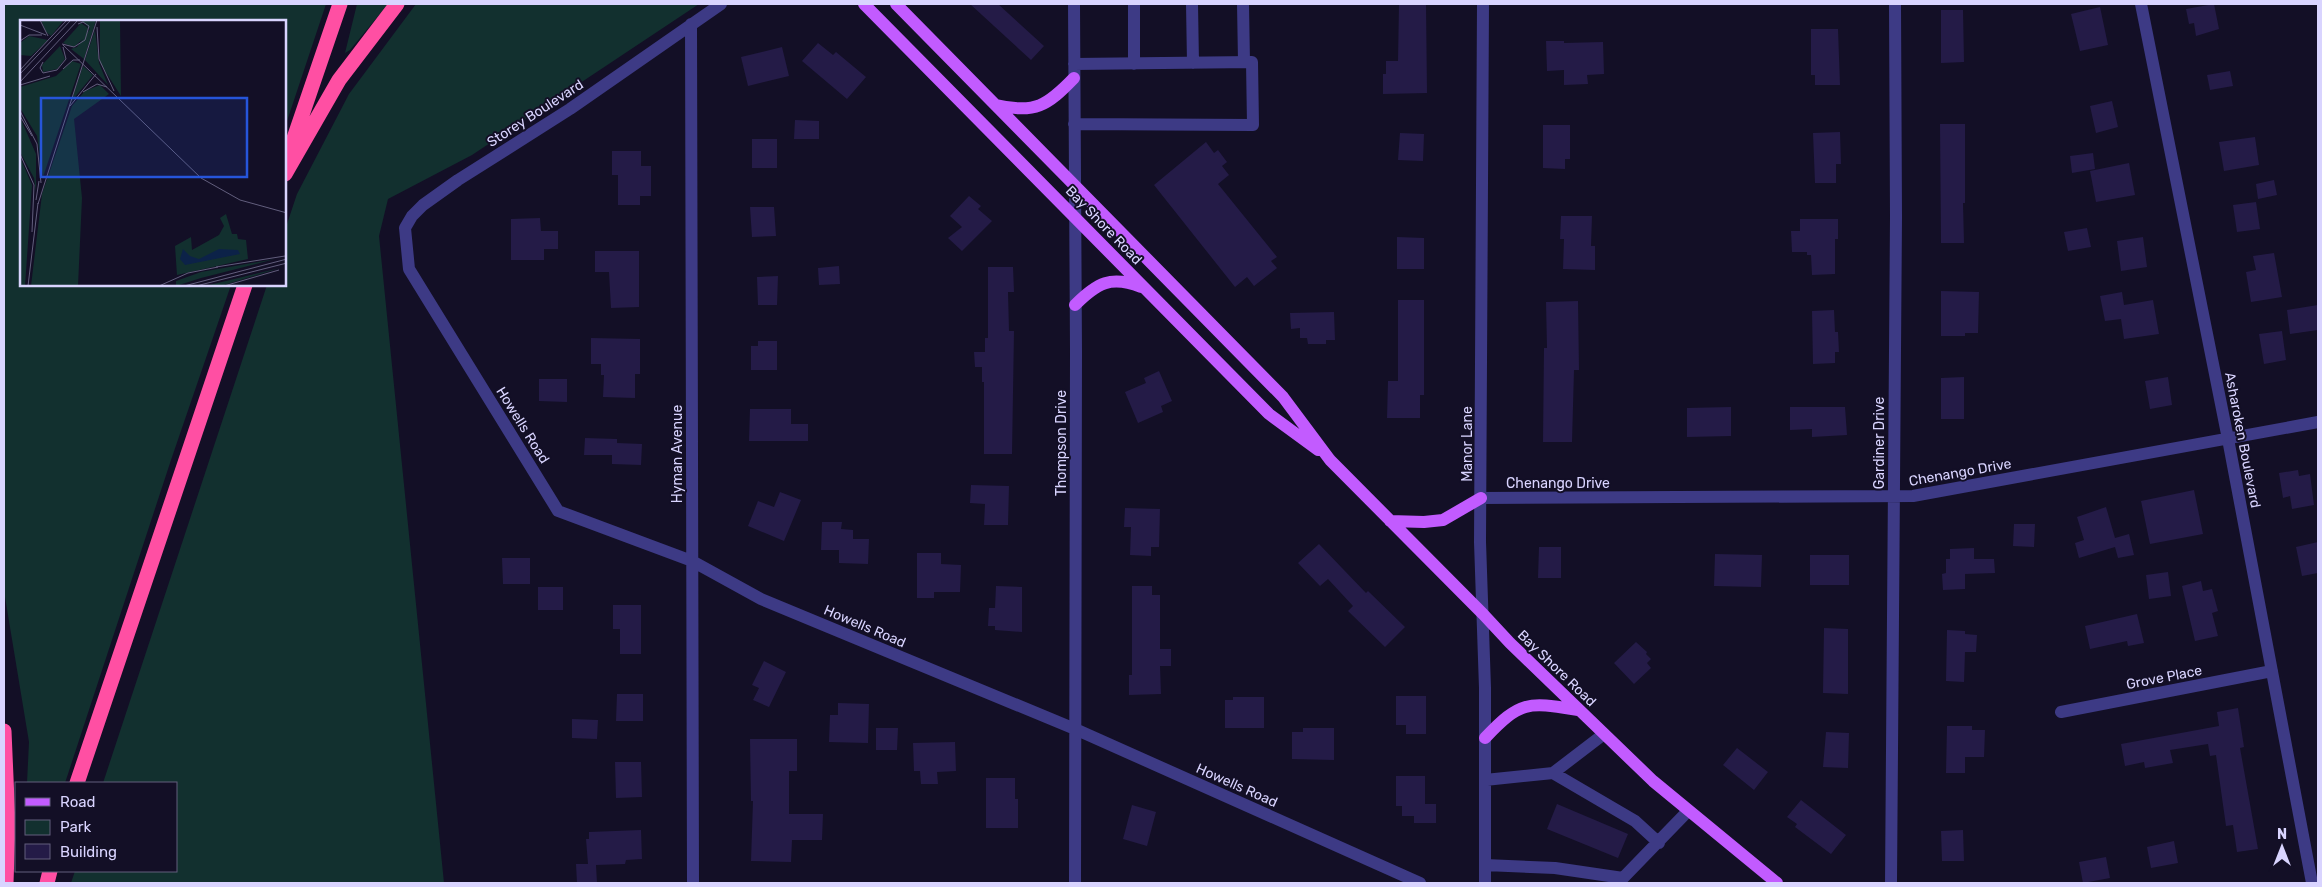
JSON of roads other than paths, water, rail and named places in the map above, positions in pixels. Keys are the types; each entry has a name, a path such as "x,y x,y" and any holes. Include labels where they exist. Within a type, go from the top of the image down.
{"highway":[{"path":"286,163 340,4"},
{"path":"286,172 339,80 360,50 397,4"},
{"path":"77,782 245,286"},
{"path":"4,731 8,816 6,883"}],"main road":[{"name":"Bay Shore Road","path":"864,4 1269,414 1330,460"},
{"name":"Bay Shore Road","path":"896,4 1283,397 1330,460 1510,643 1578,710 1688,811 1777,883"},
{"path":"996,106 1025,110 1038,108 1052,100 1074,78"},
{"path":"1076,305 1094,288 1112,281 1130,282 1144,288"},
{"path":"1390,521 1424,522 1443,520 1482,498"},
{"path":"1485,738 1505,717 1523,706 1540,704 1578,710"}],"street":[{"name":"Storey Boulevard","path":"409,269 405,228 412,216 422,205 570,109 720,4"},
{"name":"Thompson Drive","path":"1074,4 1076,305 1075,883"},
{"path":"1134,4 1134,64"},
{"path":"1192,4 1193,63"},
{"path":"1243,4 1244,62"},
{"name":"Manor Lane","path":"1483,4 1481,565 1485,738 1485,883"},
{"name":"Gardiner Drive","path":"1891,883 1896,227 1895,4"},
{"name":"Asharoken Boulevard","path":"2141,4 2228,439 2312,883"},
{"name":"Hyman Avenue","path":"692,24 693,883"},
{"path":"1074,64 1252,62 1253,125 1074,124"},
{"name":"Howells Road","path":"409,269 558,511 692,561 762,599 1075,729 1420,883"},
{"name":"Chenango Drive","path":"1482,498 1914,496 2318,422"},
{"name":"Grove Place","path":"2061,712 2272,671"},
{"path":"1485,780 1553,773 1604,734"},
{"path":"1553,773 1635,821 1659,843"},
{"path":"1485,865 1555,868 1623,878 1688,811"}]}
